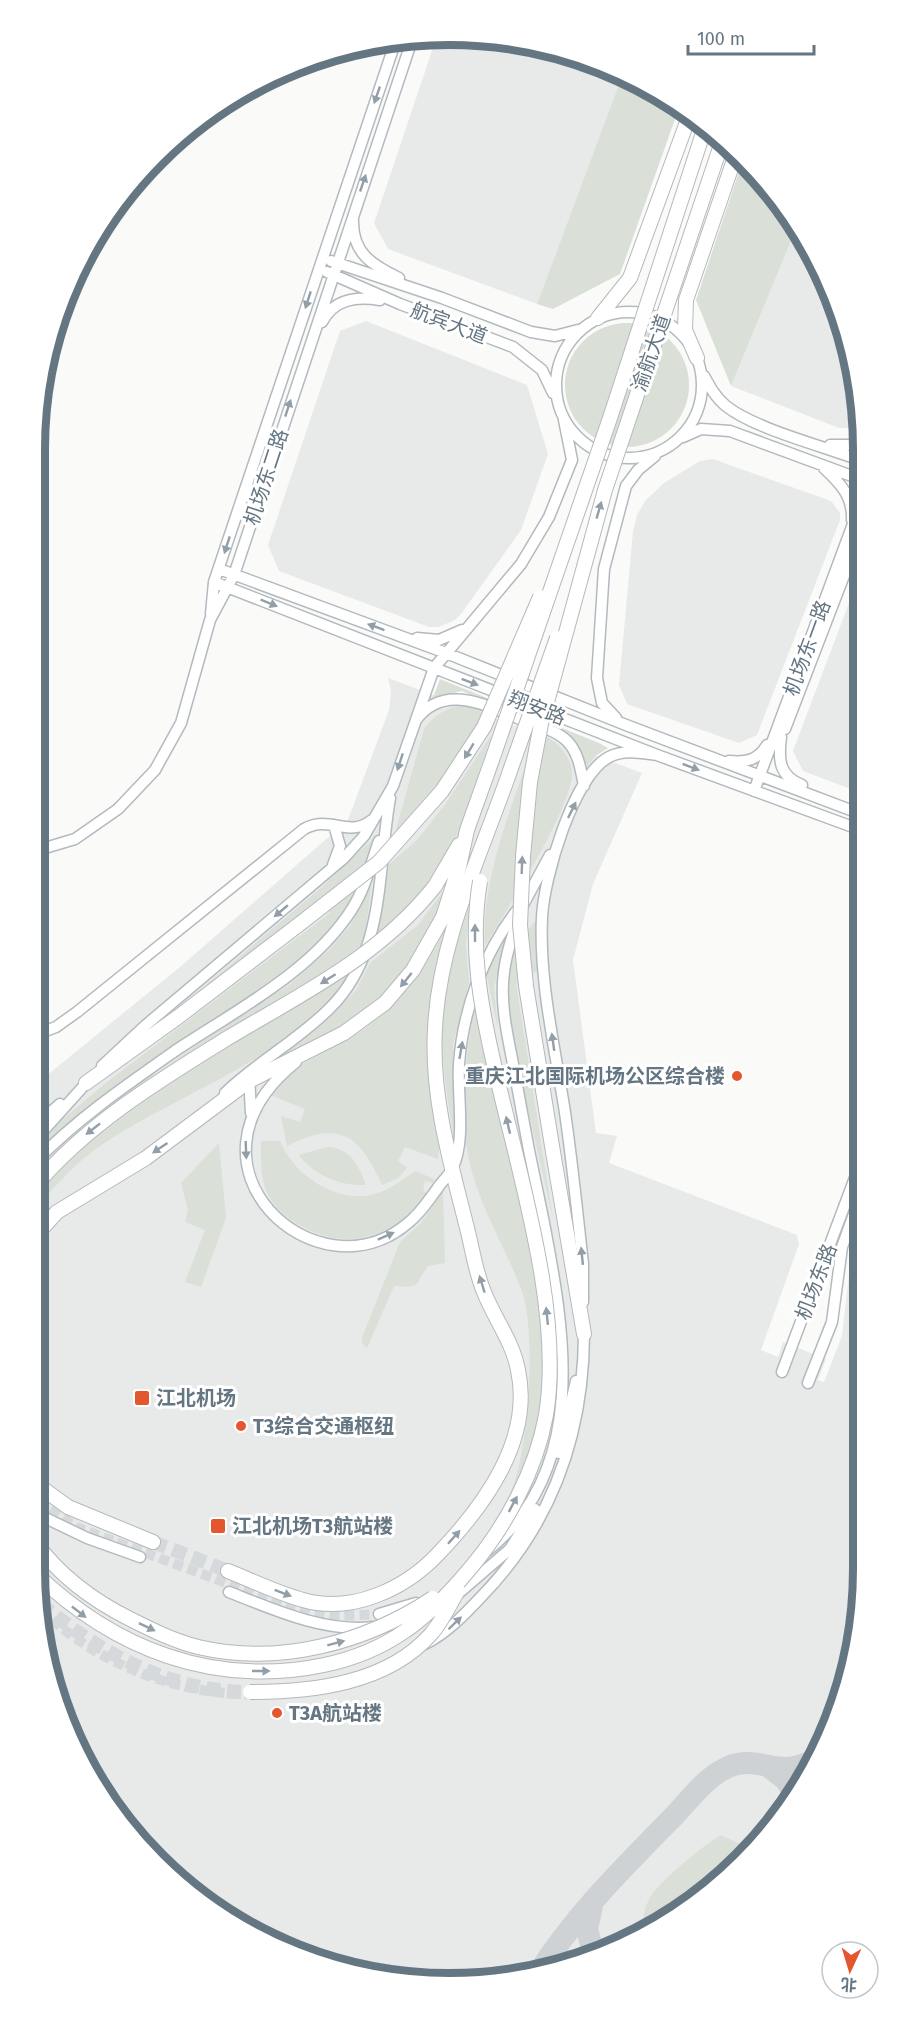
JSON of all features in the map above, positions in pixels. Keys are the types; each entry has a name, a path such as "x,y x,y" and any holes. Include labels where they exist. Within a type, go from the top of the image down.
{"highway":[{"path":"598,318 630,278 687,122"},
{"name":"渝航大道","path":"570,526 610,418 703,134"},
{"name":"渝航大道","path":"583,566 605,490 720,149"},
{"path":"699,363 683,321 686,300 733,161"},
{"path":"46,1221 184,1132 249,1075 308,1053 374,1012 413,970 442,916 459,867 467,830 570,526"},
{"path":"86,1083 178,1017 379,862 442,791 484,727 570,526"},
{"path":"228,1571 305,1601 343,1604 368,1599 395,1588 422,1571 472,1517 490,1491 504,1464 516,1429 521,1390 518,1368 483,1290 452,1169 436,1076 434,1030 440,977 450,939 583,566"},
{"path":"583,566 542,724 529,793 520,926 526,986 584,1334"},
{"path":"45,1175 81,1139 117,1110 374,949 418,908 435,886 467,830"},
{"path":"46,1582 87,1618 151,1651 198,1666 262,1672 322,1665 355,1657 386,1645 406,1632 466,1575 483,1555 519,1492 539,1442 548,1395 549,1364 548,1316 536,1250 481,1008 475,952 476,907 486,841"},
{"path":"45,1491 68,1507 153,1542"},
{"path":"45,1554 68,1579 107,1607 173,1640 226,1652 279,1652 312,1649 346,1641 410,1613 466,1575"},
{"path":"250,1692 300,1690 334,1684 368,1675 399,1661 432,1633 466,1575"}],"main road":[{"name":"机场东二路","path":"210,620 234,575 410,47"},
{"name":"机场东二路","path":"45,848 75,838 118,809 155,770 182,723 210,620 214,582 393,49"},
{"path":"354,210 354,238 368,261 442,298"},
{"name":"航宾大道","path":"322,258 543,335 565,334 581,329"},
{"name":"航宾大道","path":"318,269 524,353 542,370 557,401"},
{"path":"306,354 323,319 335,305 365,298 400,304"},
{"path":"657,755 636,752 616,754 597,765 523,903 506,924 486,960 470,1004 459,1062 460,1140 452,1169 426,1205 408,1224 390,1235 367,1244 350,1246 315,1240 296,1232 277,1219 260,1200 253,1187 246,1144 251,1115 249,1075 328,1010 360,970 372,931 393,786 411,727 434,668 532,548 570,469 572,450 557,401 555,381 558,362 567,344 581,329 598,318 629,311 660,318 681,333 716,396 725,405 749,420 853,457"},
{"path":"626,726 608,711 598,687 604,569 626,486 638,470 690,425 699,407 702,388 699,363"},
{"path":"564,420 583,442 607,455 625,458 644,456 701,429 720,428 853,476"},
{"path":"820,445 853,445"},
{"path":"819,464 841,484 850,499 853,515"},
{"name":"机场东一路","path":"757,792 787,701 853,545"},
{"name":"机场东一路","path":"762,777 781,737 853,547"},
{"name":"翔安路","path":"219,569 446,653 626,726 853,811"},
{"name":"翔安路","path":"214,582 657,755 853,827"},
{"path":"399,636 448,638 474,620"},
{"path":"411,727 422,712 430,707 449,700 470,699 561,736 573,749 584,786"},
{"path":"715,759 746,761 759,755 787,701"},
{"path":"781,737 779,755 784,774 838,806"},
{"path":"45,1128 86,1083 146,1025 333,867 358,843 377,816 393,786"},
{"path":"45,1031 56,1027 77,1012 292,837 316,823 360,828 377,816"},
{"path":"45,1151 103,1102 291,973 325,944 353,908 386,824"},
{"path":"333,867 340,846 334,825"},
{"path":"266,1694 335,1682 407,1654 449,1629 493,1584 527,1540 548,1505 577,1420 584,1334 583,1264 542,946 542,916 557,842"},
{"path":"483,1555 506,1536 533,1499 552,1455 558,1428 564,1353 548,1245 503,999 503,973 523,903"},
{"path":"251,1115 271,1083 308,1053"},
{"path":"45,1117 86,1083"},
{"name":"机场东路","path":"782,1372 853,1183"},
{"name":"机场东路","path":"808,1383 832,1322 842,1247 853,1217"},
{"path":"229,1592 292,1616 366,1628 402,1624 428,1615 453,1598 510,1549 535,1509 559,1454 583,1349"},
{"path":"45,1518 87,1538 140,1557"},
{"path":"379,1614 412,1605 441,1593 510,1549"}],"shaded area":[{"path":"434,46 502,48 528,53 579,66 619,83 537,304 388,249 374,223"},
{"path":"619,83 676,115 620,274 553,309 537,304"},
{"path":"740,169 770,203 793,237 731,386 696,300"},
{"path":"793,237 811,270 832,319 850,396 852,428 839,428 731,386"},
{"path":"366,321 527,385 548,454 521,530 461,614 455,620 439,627 429,627 279,571 268,545 340,331"},
{"path":"627,323 651,328 671,341 684,361 689,385 684,409 671,429 651,442 627,447 603,442 583,429 570,409 565,385 570,361 583,341 603,328"},
{"path":"713,459 831,501 840,513 840,520 757,735 739,743 627,704 619,685 633,531 637,515 645,501 664,483 700,461"},
{"path":"853,592 853,790 803,771 793,751"},
{"path":"388,678 642,773 593,884 573,960 596,1133 617,1136 609,1163 797,1235 799,1244 761,1350 778,1357 783,1342 826,1359 818,1380 824,1382 842,1336 853,1258 853,1569 850,1622 832,1699 811,1748 770,1815 735,1855 695,1890 651,1919 604,1942 554,1959 502,1970 423,1972 396,1970 344,1959 319,1952 270,1931 203,1890 163,1855 145,1835 128,1815 99,1771 66,1699 48,1622 45,1569 45,1077 180,967 348,820 389,710 391,691"},
{"path":"440,679 608,748 594,757 587,767 579,748 568,736 462,691 433,698"},
{"path":"469,705 485,712 443,777 394,837 424,729 444,711"},
{"path":"537,732 555,742 565,753 572,772 569,788 562,809 537,859 485,946 488,892 494,865 501,837"},
{"path":"492,734 458,834 417,899 377,937 389,864 417,840 444,806"},
{"path":"377,835 361,884 352,903 329,934 307,956 256,995 150,1064 154,1075 234,1019 288,986 330,949 350,926 372,879 366,929 360,954 350,976 329,1003 302,1027 271,1049 103,1144 66,1174 45,1198 45,1137 57,1124 107,1082 330,913 325,897 169,1016 322,887"},
{"path":"447,886 443,905 400,979 365,1013 302,1049 274,1061 321,1026 338,1009 356,990 370,963 418,925"},
{"path":"460,897 437,972 440,1140 438,1159 405,1147 398,1161 407,1168 398,1178 382,1185 365,1154 346,1137 334,1133 321,1134 287,1146 281,1116 300,1122 305,1109 268,1094 292,1071 360,1032 394,1004 431,955"},
{"path":"469,906 466,944 469,983 453,1044 455,1143 445,1081 442,1019 449,968"},
{"path":"536,920 537,971 516,983 553,1219 524,1092 507,995 508,973 514,948"},
{"path":"507,933 494,988 498,1030 486,972"},
{"path":"475,1006 524,1225 539,1308 542,1350 541,1390 535,1431 523,1470 503,1509 515,1480 524,1439 529,1385 529,1332 522,1291 479,1194 469,1160 464,1122 464,1083"},
{"path":"261,1141 280,1141 295,1165 306,1175 331,1191 346,1195 360,1196 380,1192 415,1171 434,1179 434,1183 425,1181 423,1190 428,1195 401,1221 385,1230 352,1239 334,1238 316,1233 298,1224 276,1207 263,1180"},
{"path":"219,1143 226,1218 201,1287 185,1282 205,1230 185,1222 188,1210 181,1183"},
{"path":"327,1147 348,1154 357,1164 366,1185 347,1184 320,1174 299,1155"},
{"path":"443,1191 445,1263 428,1266 414,1286 394,1286 367,1348 362,1343 362,1338 400,1242 421,1223"},
{"path":"721,1835 743,1846 695,1890 643,1923 645,1909 656,1890 683,1863"}],"taxiway":[{"path":"547,1961 602,1891 713,1776 728,1767 739,1764 750,1763 781,1768 802,1765"},
{"path":"769,1767 786,1780 790,1786"},
{"path":"592,1947 587,1929 593,1901"}],"tunnel":[{"path":"45,1506 76,1527 298,1610 336,1616 379,1614"},
{"path":"153,1542 228,1571"},
{"path":"47,1609 86,1638 138,1666 193,1685 250,1692"},
{"path":"48,1616 88,1646 141,1673 169,1683 198,1689 256,1694"}],"place":[{"name":"重庆江北国际机场公区综合楼","path":"737,1076"},
{"name":"江北机场","path":"142,1398"},
{"name":"T3综合交通枢纽","path":"241,1426"},
{"name":"江北机场T3航站楼","path":"218,1526"},
{"name":"T3A航站楼","path":"277,1713"}]}
